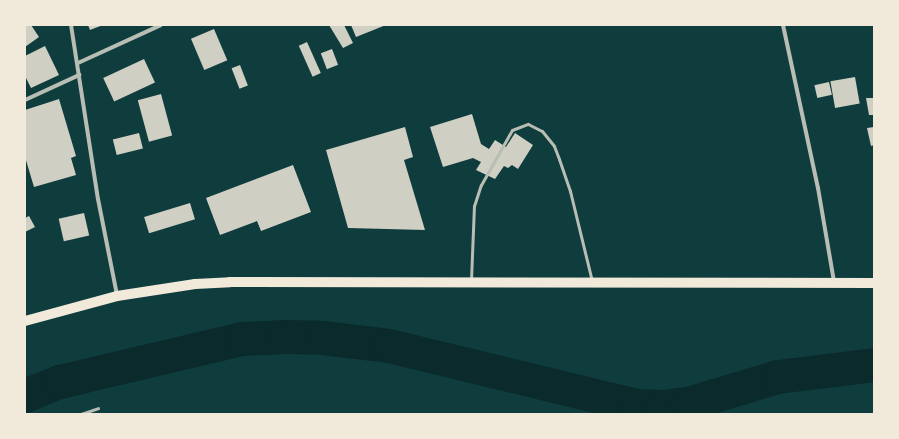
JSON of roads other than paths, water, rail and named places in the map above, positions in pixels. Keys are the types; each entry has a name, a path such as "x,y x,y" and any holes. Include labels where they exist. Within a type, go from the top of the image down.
{"main road":[{"path":"25,321 117,296 194,284 230,282 471,281 592,283 874,283"}],"street":[{"path":"71,25 98,199 117,296"},
{"path":"78,63 161,25"},
{"path":"783,25 818,188 835,283"},
{"path":"25,100 79,75"}],"lane":[{"path":"471,281 474,206 481,184 512,130 528,124 542,131 554,146 559,158 570,191 592,283"},
{"path":"81,414 98,408"}],"waterway":[{"path":"25,396 60,382 242,339 284,337 323,338 389,346 637,406 662,407 688,404 778,377 874,365"}]}
